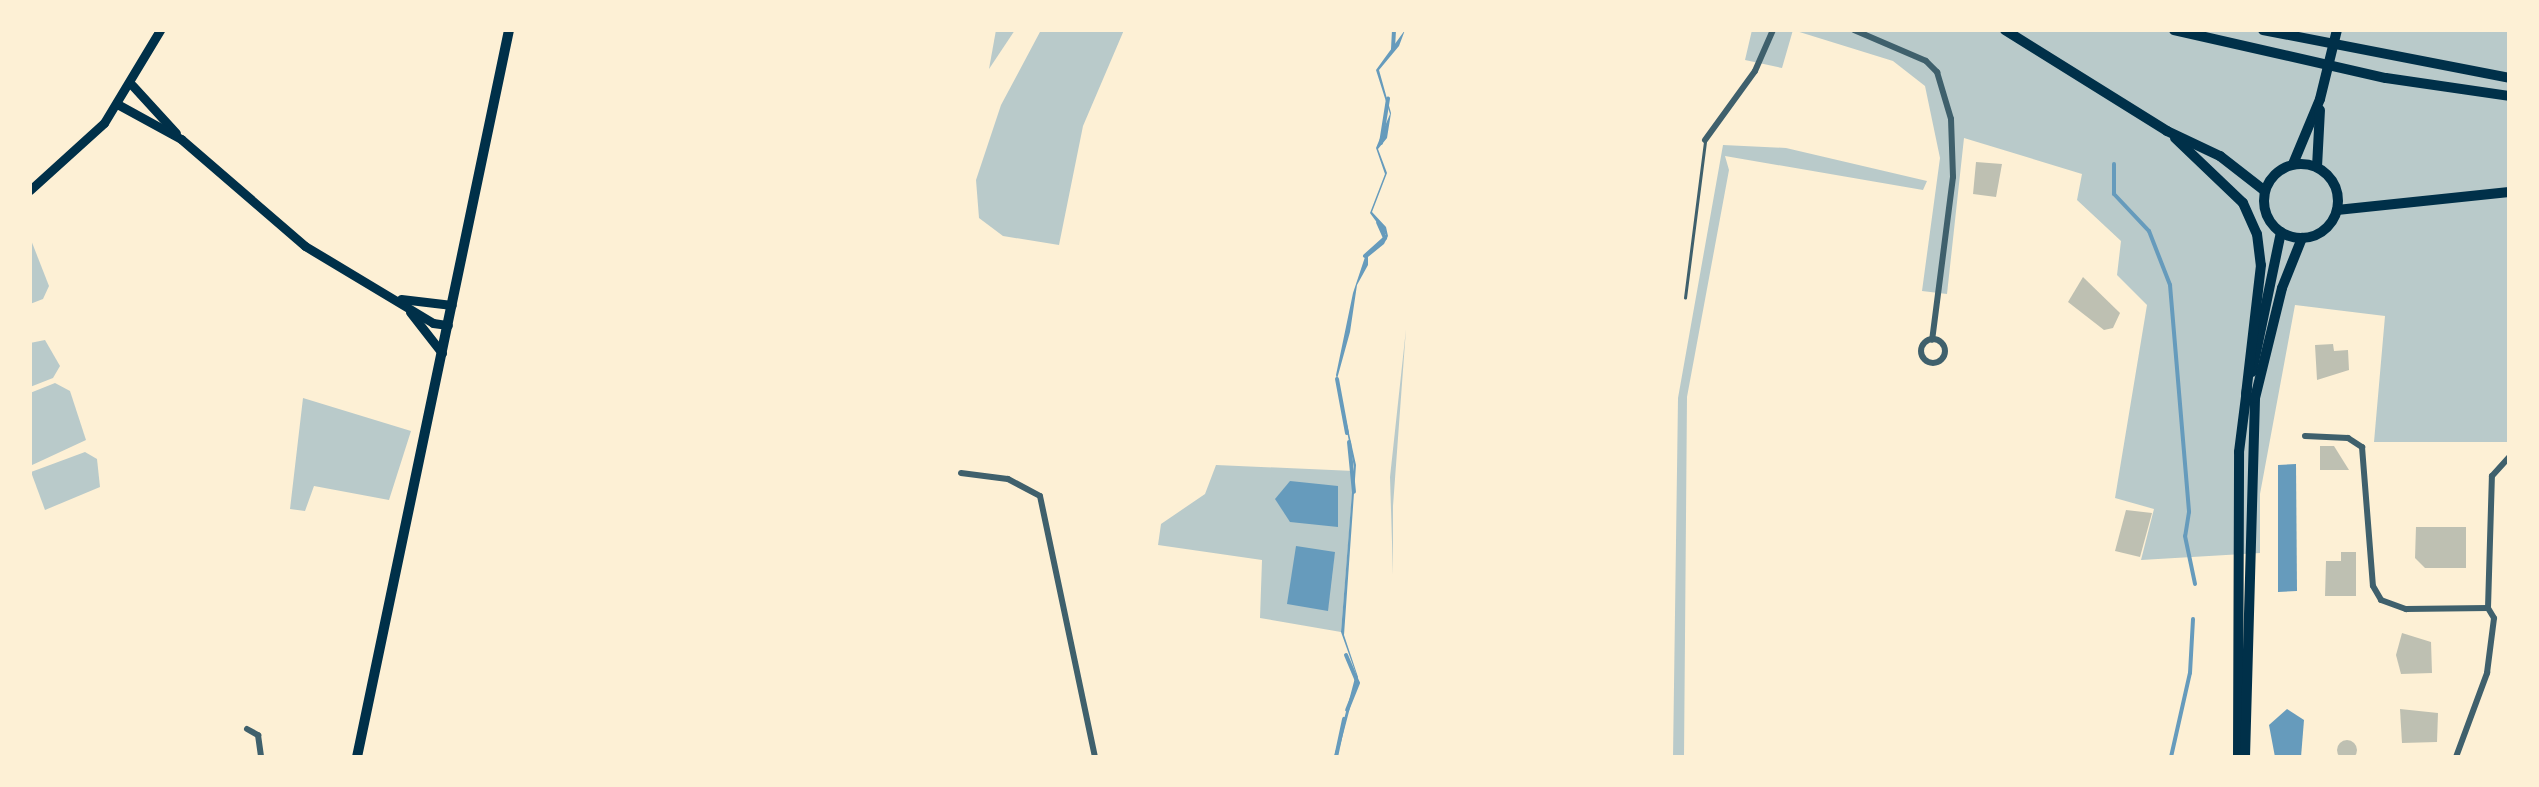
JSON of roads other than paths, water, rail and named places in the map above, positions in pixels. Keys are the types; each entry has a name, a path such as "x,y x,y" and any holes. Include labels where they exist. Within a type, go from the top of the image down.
{"main road":[{"path":"30,190 119,105 160,30"},
{"path":"358,757 510,30"},
{"path":"2005,30 2167,131 2220,156 2265,192"},
{"path":"2174,30 2386,78 2509,96"},
{"path":"2263,30 2509,78"},
{"path":"2320,100 2318,167 2337,190 2337,210 2322,231 2302,238 2281,232 2266,214 2265,192 2293,164 2320,100 2336,30"},
{"path":"132,86 157,105 180,139"},
{"path":"119,105 180,139 306,246 398,298 433,323 448,325"},
{"path":"2167,131 2243,203 2257,234 2261,265 2239,452 2236,700 2239,757"},
{"path":"2293,164 2318,167"},
{"path":"2337,210 2509,192"},
{"path":"2246,394 2281,232"},
{"path":"2239,757 2255,398 2282,288 2302,238"},
{"path":"398,298 452,305"},
{"path":"398,298 442,352"}],"street":[{"path":"1705,140 1754,71 1773,30"},
{"path":"1854,30 1926,62 1937,72 1952,120 1953,177 1932,340"},
{"path":"2305,436 2348,438 2362,446 2373,586 2381,600 2406,610 2488,608"},
{"path":"2456,757 2486,673 2494,618 2488,608 2492,476 2509,457"},
{"path":"961,474 1008,480 1040,496 1095,757"},
{"path":"247,729 258,735 261,757"}],"lane":[{"path":"1685,298 1705,140"}],"water":[{"path":"1405,30 1399,46 1379,70 1391,113 1387,138 1378,149 1387,173 1372,212 1386,227 1388,236 1368,257 1357,285 1337,379 1356,465 1344,635 1358,677 1334,757 1356,674 1341,632 1354,467 1336,375 1353,293 1365,257 1386,235 1370,213 1385,174 1376,148 1390,114 1376,70"},
{"path":"2296,464 2297,591 2278,592 2278,465"},
{"path":"1290,481 1338,486 1338,527 1290,522 1275,499"},
{"path":"1296,546 1335,552 1328,611 1287,604"},
{"path":"2287,709 2304,720 2301,757 2275,757 2269,725"}],"waterway":[{"path":"1393,49 1394,30"},
{"path":"1381,143 1388,99"},
{"path":"2114,164 2114,194 2149,231 2170,285 2189,512 2185,536 2195,584"},
{"path":"1365,256 1385,238 1378,222"},
{"path":"1337,379 1347,433"},
{"path":"1349,442 1354,492"},
{"path":"2171,757 2190,673 2193,619"},
{"path":"1346,655 1358,683 1347,710"},
{"path":"1336,757 1344,719"}]}
